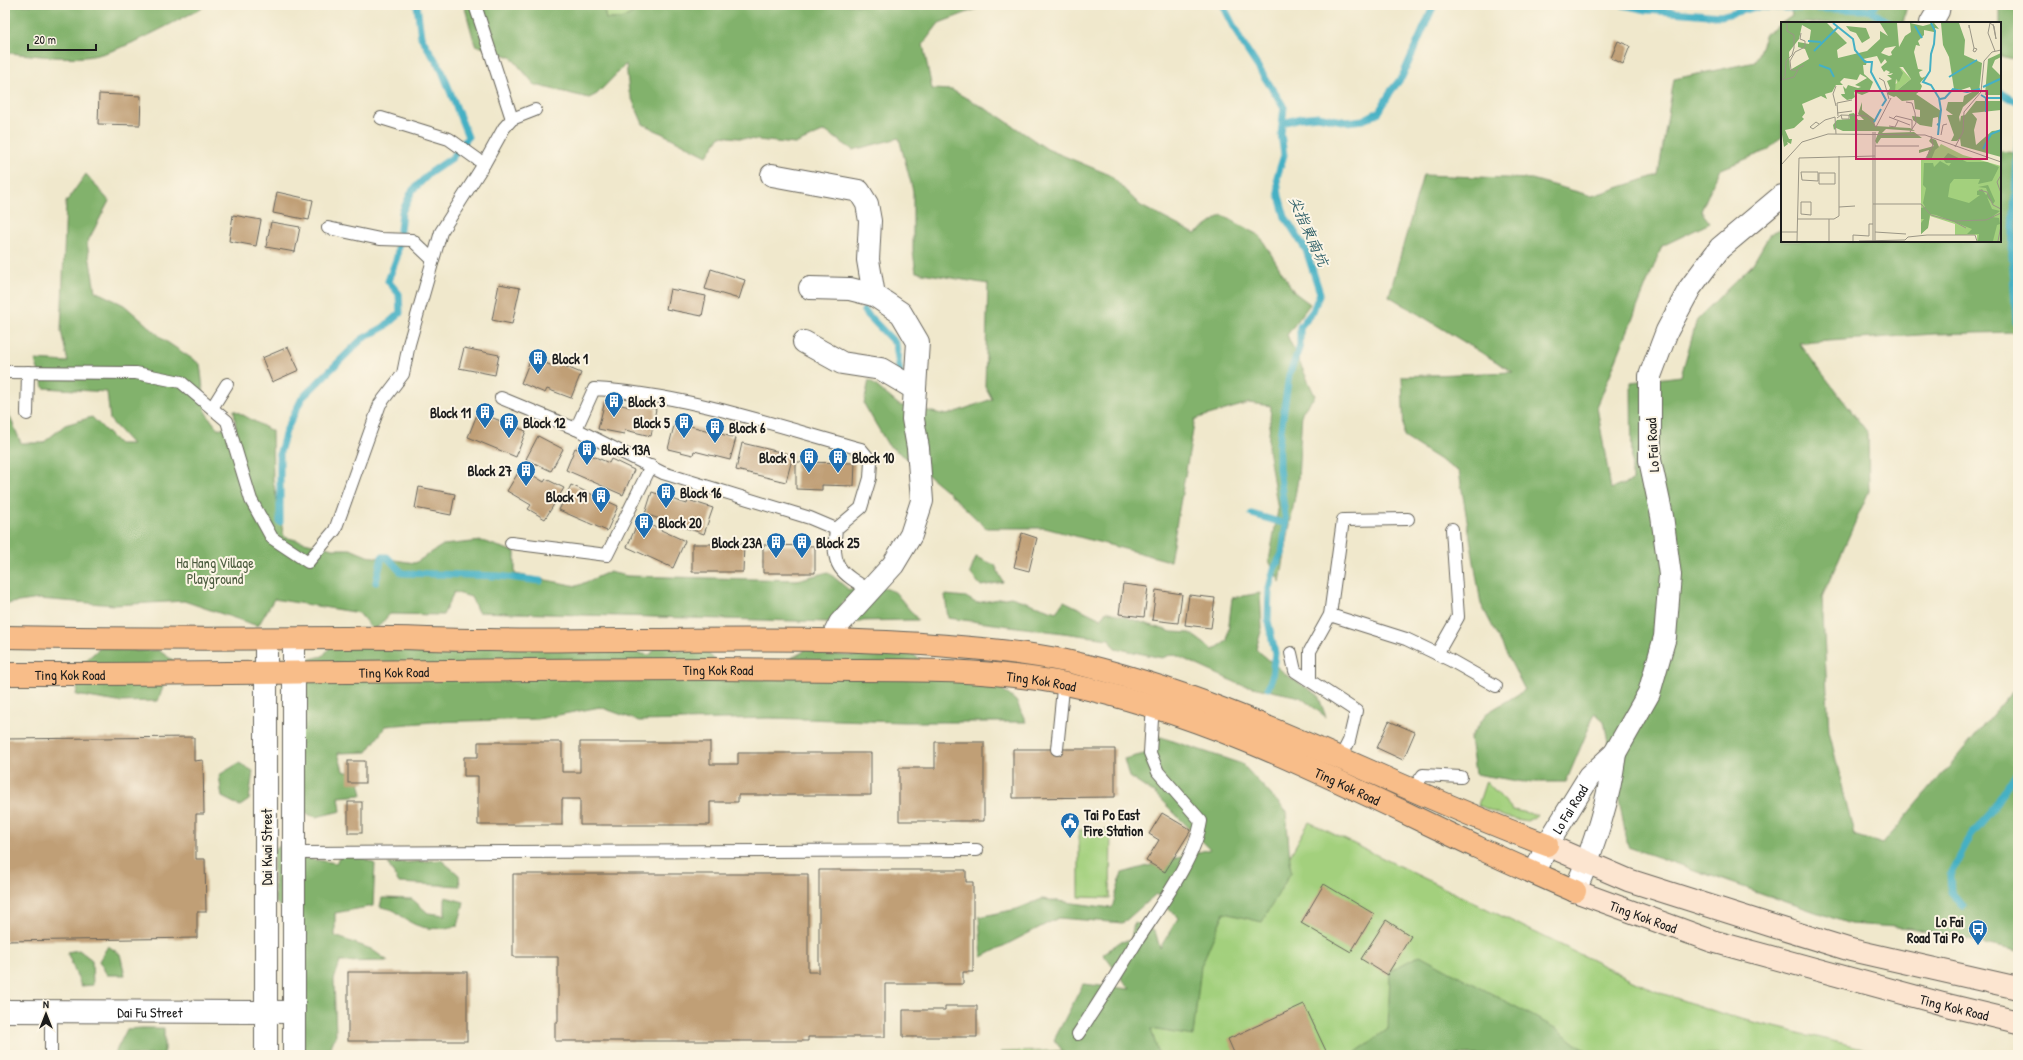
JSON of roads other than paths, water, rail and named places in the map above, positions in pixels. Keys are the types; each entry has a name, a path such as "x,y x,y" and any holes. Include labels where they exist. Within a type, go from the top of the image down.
{"main road":[{"name":"Ting Kok Road","path":"5,638 832,639 979,649 1067,661 1157,686 1250,720 1492,825 1547,845 1628,880 1851,950 2018,988"},
{"name":"Ting Kok Road","path":"5,674 677,669 898,670 980,672 1064,684 1152,707 1253,743 1330,776 1575,891 1712,941 1942,1004 2018,1022"}],"street":[{"path":"1932,22 1940,5"},
{"path":"772,174 859,191 867,204 870,221 868,260 874,295"},
{"name":"Lo Fai Road","path":"1535,873 1547,845 1589,777 1615,754 1649,693 1665,637 1670,575 1662,516 1650,460 1650,376 1667,331 1690,288 1720,248 1781,197"},
{"path":"810,288 850,290 874,295 901,313 918,342 913,419 918,448 922,501 911,535 893,565 840,623 832,639"},
{"path":"804,342 842,363 881,368 915,389"},
{"name":"Dai Kwai Street","path":"266,639 266,1055"},
{"name":"Dai Kwai Street","path":"294,639 294,1055"},
{"name":"Lo Fai Road","path":"1575,891 1588,862 1610,787 1615,754"},
{"name":"Dai Fu Street","path":"5,1011 294,1012"}],"lane":[{"path":"474,5 512,119"},
{"path":"5,372 136,373 181,382 227,421 251,500 272,538 308,562 335,530 380,404 403,374 409,344 441,232 484,164 504,128 512,119 535,110"},
{"path":"381,118 449,139 484,164"},
{"path":"328,228 380,239 412,240 433,260"},
{"path":"27,414 28,372"},
{"path":"212,408 227,384"},
{"path":"576,429 594,389 623,391 674,398 861,449 870,461 870,478 861,508 836,529 834,545 836,560 846,576 870,590"},
{"path":"502,398 576,429 663,472 810,518 836,529"},
{"path":"511,543 607,555 650,466"},
{"path":"1310,680 1310,651 1330,615 1343,520 1408,519"},
{"path":"1437,654 1458,617 1452,529"},
{"path":"1330,615 1406,638 1496,686"},
{"path":"1291,652 1296,671 1356,711 1349,741 1340,759"},
{"path":"1057,749 1067,661"},
{"path":"1078,1034 1108,990 1177,879 1198,838 1201,821 1158,772 1150,753 1152,707 1157,686"},
{"path":"1412,791 1423,775 1461,777"},
{"path":"294,853 977,850"},
{"path":"50,1012 51,1055"}],"waterway":[{"path":"280,522 280,452 286,431 302,398 362,339 384,327 400,313 399,294 388,281 397,257 402,212 412,191 430,173 452,158 468,137 442,71 421,37 417,5"},
{"name":"尖指東南坑","path":"1223,5 1241,41 1284,107 1281,134 1284,155 1277,177 1279,196 1285,217 1306,250 1320,293 1313,311 1300,327 1300,346 1289,375 1279,444 1279,468 1286,524"},
{"path":"1283,123 1300,118 1318,116 1347,122 1363,120 1379,112 1391,91 1402,77 1434,5"},
{"path":"1623,5 1647,10 1721,16 1755,7 1869,10 1876,5"},
{"path":"1869,10 1887,22"},
{"path":"2001,93 2018,103"},
{"path":"2016,322 2012,254 2018,135"},
{"path":"864,311 896,344 900,375"},
{"path":"1252,514 1286,524 1282,554 1274,569 1269,588 1268,621 1275,653 1272,677 1268,688"},
{"path":"376,582 382,557 387,557 402,573 499,576 540,581"},
{"path":"1963,906 1951,892 1950,875 1971,836 1991,812 2018,770"}],"place":[{"name":"Block 1","path":"538,375"},
{"name":"Block 3","path":"614,418"},
{"name":"Block 11","path":"485,429"},
{"name":"Block 12","path":"509,439"},
{"name":"Block 5","path":"684,439"},
{"name":"Block 6","path":"715,444"},
{"name":"Block 13A","path":"587,466"},
{"name":"Block 9","path":"809,474"},
{"name":"Block 10","path":"838,474"},
{"name":"Block 27","path":"526,487"},
{"name":"Block 16","path":"666,509"},
{"name":"Block 19","path":"601,513"},
{"name":"Block 20","path":"644,539"},
{"name":"Block 23A","path":"776,559"},
{"name":"Block 25","path":"802,559"},
{"name":"Tai Po East Fire Station","path":"1070,839"},
{"name":"Lo Fai Road Tai Po","path":"1978,946"}],"park label":[{"name":"Ha Hang Village Playground","path":"215,570"}]}
